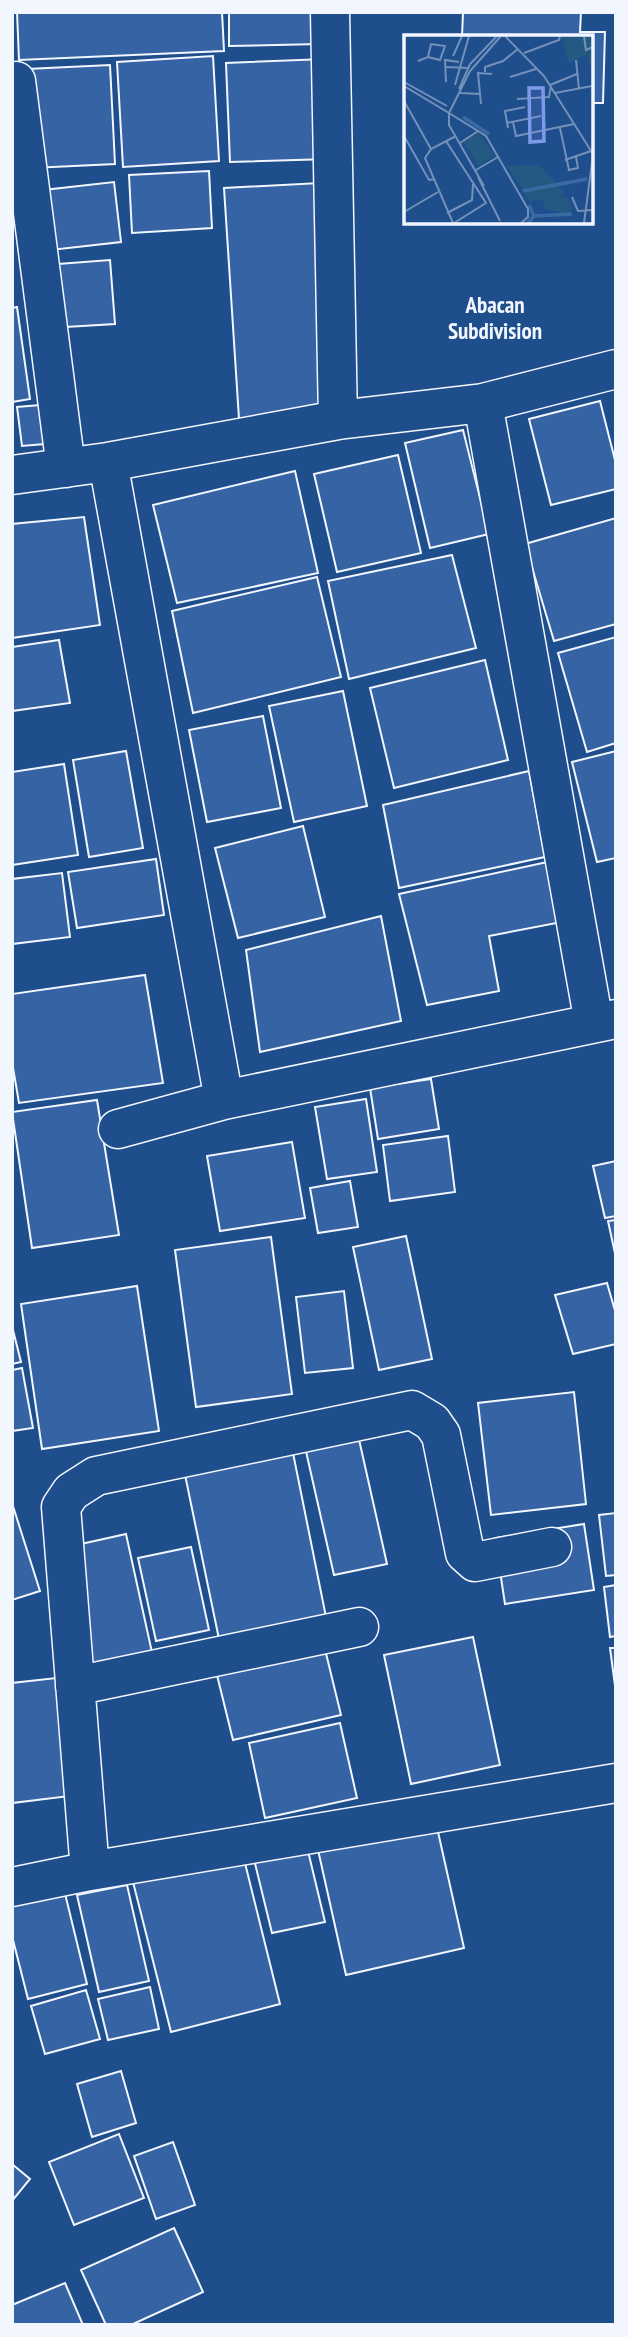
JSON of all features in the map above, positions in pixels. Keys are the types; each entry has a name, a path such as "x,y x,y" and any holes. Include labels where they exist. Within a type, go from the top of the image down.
{"street":[{"path":"330,12 338,420"},
{"path":"12,82 16,81 66,468"},
{"path":"12,475 107,462 338,420 484,403 616,369"},
{"path":"118,1129 224,1100 605,1021 484,403"},
{"path":"107,462 224,1100"},
{"path":"90,1871 61,1507 71,1492 96,1476 412,1410 432,1422 440,1435 465,1553 475,1562 552,1546"},
{"path":"75,1686 359,1627"},
{"path":"12,1886 616,1783"}],"building":[{"path":"17,12 222,12 224,51 19,60"},
{"path":"229,12 320,12 320,44 229,46"},
{"path":"463,12 581,12 580,32 605,32 603,103 593,103 593,35 462,35"},
{"path":"213,56 219,161 123,167 117,62"},
{"path":"325,59 329,159 230,162 226,63"},
{"path":"110,65 115,164 32,168 27,69"},
{"path":"209,171 212,228 132,233 129,175"},
{"path":"114,182 121,242 42,251 35,191"},
{"path":"320,183 335,413 239,419 224,188"},
{"path":"110,260 115,324 49,328 45,265"},
{"path":"17,307 30,399 12,402 12,308"},
{"path":"600,401 616,464 616,489 551,505 529,419"},
{"path":"52,404 56,443 22,446 17,407"},
{"path":"463,430 489,534 430,548 405,443"},
{"path":"398,455 421,553 337,572 314,474"},
{"path":"295,471 318,573 177,603 153,505"},
{"path":"84,517 100,625 12,638 12,524"},
{"path":"616,518 616,624 554,641 525,544"},
{"path":"452,555 476,648 349,679 328,581"},
{"path":"317,577 341,677 193,713 172,611"},
{"path":"616,637 616,743 587,752 558,653"},
{"path":"59,640 70,703 12,711 12,647"},
{"path":"485,660 508,760 394,788 370,688"},
{"path":"343,691 367,806 294,822 269,706"},
{"path":"263,716 281,808 207,822 189,730"},
{"path":"126,751 143,848 89,857 73,760"},
{"path":"616,751 616,858 597,862 572,762"},
{"path":"64,764 78,855 12,865 12,772"},
{"path":"529,771 545,857 399,888 383,805"},
{"path":"303,826 325,917 238,938 215,848"},
{"path":"156,859 164,915 77,928 68,872"},
{"path":"552,861 562,922 489,936 499,991 427,1005 399,894"},
{"path":"62,873 70,937 12,944 12,879"},
{"path":"381,916 401,1021 260,1052 246,950"},
{"path":"145,975 163,1083 19,1103 12,1062 12,994"},
{"path":"431,1079 439,1129 378,1139 370,1088"},
{"path":"366,1099 377,1172 327,1179 315,1107"},
{"path":"97,1100 119,1235 32,1248 12,1112"},
{"path":"448,1136 455,1192 390,1201 383,1145"},
{"path":"292,1142 305,1218 220,1231 207,1156"},
{"path":"616,1161 616,1216 605,1218 593,1166"},
{"path":"350,1181 358,1227 318,1233 310,1188"},
{"path":"616,1220 616,1258 608,1221"},
{"path":"406,1236 432,1359 379,1370 353,1247"},
{"path":"271,1237 292,1394 196,1407 175,1250"},
{"path":"607,1283 616,1314 616,1344 573,1354 555,1295"},
{"path":"137,1286 159,1431 42,1449 21,1304"},
{"path":"344,1291 353,1368 305,1373 296,1297"},
{"path":"12,1326 21,1362 12,1364"},
{"path":"22,1368 33,1428 12,1431 12,1370"},
{"path":"574,1392 586,1504 491,1515 478,1403"},
{"path":"358,1435 387,1564 334,1575 305,1447"},
{"path":"292,1448 326,1617 219,1639 184,1470"},
{"path":"12,1503 40,1591 12,1600"},
{"path":"616,1513 616,1575 606,1576 599,1515"},
{"path":"584,1524 594,1590 505,1604 495,1538"},
{"path":"126,1534 153,1657 90,1670 63,1548"},
{"path":"191,1547 209,1630 156,1641 138,1558"},
{"path":"616,1585 616,1636 610,1637 604,1587"},
{"path":"473,1637 500,1765 411,1784 384,1655"},
{"path":"323,1641 341,1715 233,1740 215,1667"},
{"path":"610,1648 616,1648 616,1693"},
{"path":"56,1678 70,1796 12,1803 12,1683"},
{"path":"340,1723 357,1798 265,1818 249,1743"},
{"path":"432,1805 464,1948 346,1975 314,1832"},
{"path":"303,1830 325,1922 272,1933 250,1843"},
{"path":"242,1851 280,2004 171,2032 132,1878"},
{"path":"61,1877 87,1984 28,1999 12,1936 12,1889"},
{"path":"127,1885 149,1981 99,1992 77,1895"},
{"path":"150,1987 159,2029 108,2040 98,1999"},
{"path":"86,1990 100,2039 45,2054 31,2006"},
{"path":"121,2071 136,2123 92,2137 77,2084"},
{"path":"119,2134 144,2198 74,2225 49,2162"},
{"path":"173,2142 195,2205 156,2219 134,2156"},
{"path":"12,2164 30,2179 12,2201"},
{"path":"174,2228 203,2292 131,2325 106,2325 81,2270"},
{"path":"65,2283 83,2325 12,2325 12,2305"}],"district":[{"name":"Abacan Subdivision","path":"495,318"}]}
